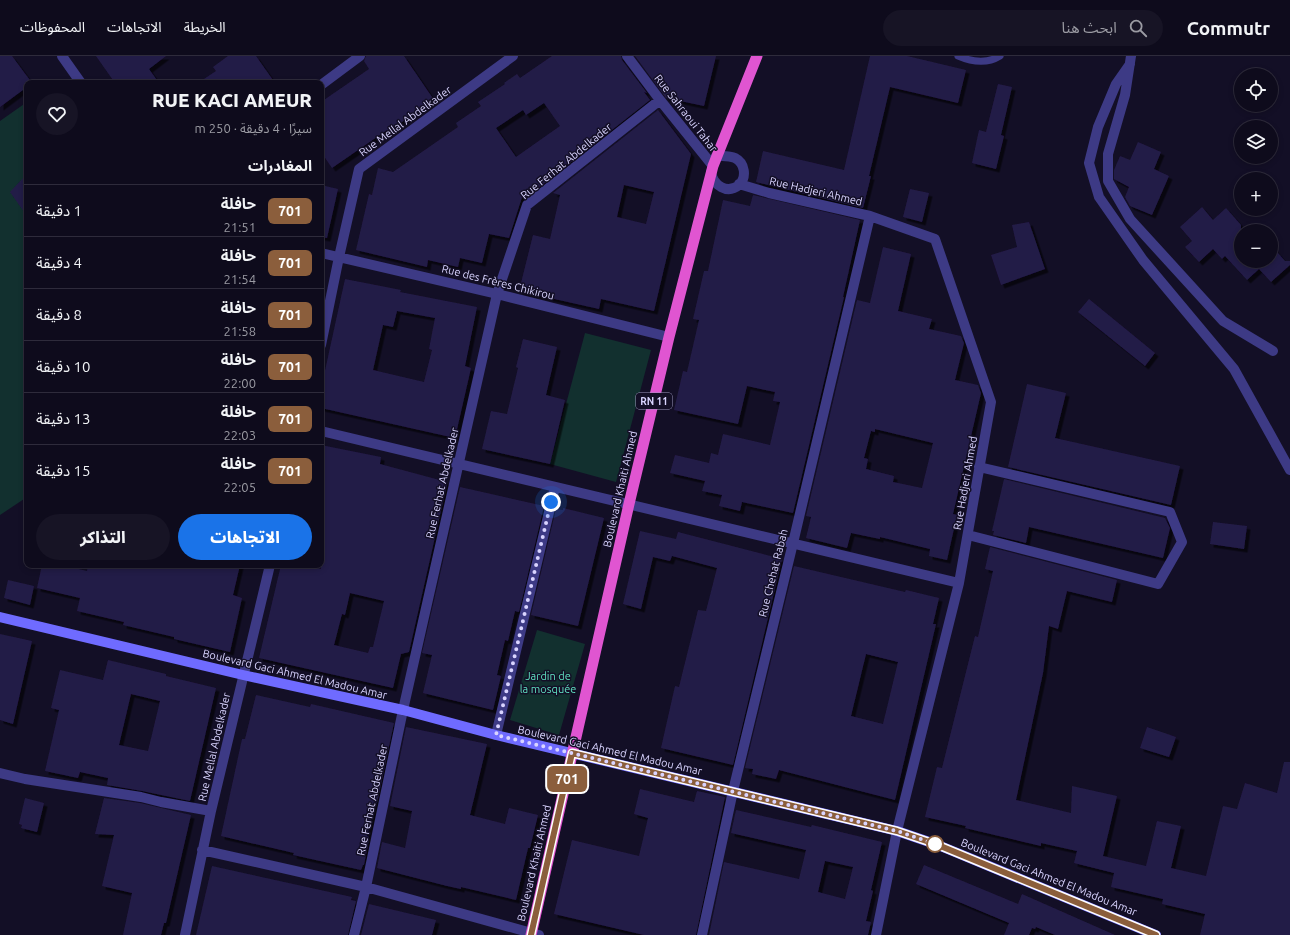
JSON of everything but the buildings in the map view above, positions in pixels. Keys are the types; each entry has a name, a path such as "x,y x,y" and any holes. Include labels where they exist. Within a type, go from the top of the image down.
{"highway":[{"name":"Boulevard Khaiti Ahmed","path":"534,934 572,753 669,337 713,164 757,56"}],"main road":[{"name":"Boulevard Gaci Ahmed El Madou Amar","path":"0,617 244,675 403,710 496,735 897,831 938,845 1156,935"}],"street":[{"path":"62,56 79,80"},
{"path":"324,83 360,56"},
{"name":"Rue Mellal Abdelkader","path":"324,330 359,169 513,56"},
{"name":"Rue Sahraoui Tahar","path":"627,56 660,100 713,164"},
{"path":"1131,60 1125,95 1108,154 1108,181 1130,219 1223,321 1272,351"},
{"path":"1131,60 1116,84 1098,127 1089,163 1099,197 1143,260 1234,369 1290,470"},
{"name":"Rue Ferhat Abdelkader","path":"354,935 366,887 403,710 497,294 527,205 660,100"},
{"path":"728,156 734,157 740,161 744,173 743,179 739,184 733,188 727,189 716,184 712,178 713,164 728,156"},
{"name":"Rue Hadjeri Ahmed","path":"739,184 769,193 870,216 935,239 991,402 959,583 897,831 876,935"},
{"name":"Rue Chehat Rabah","path":"702,935 733,792 870,216"},
{"name":"Rue des Frères Chikirou","path":"324,253 669,337"},
{"path":"324,432 959,583"},
{"path":"968,535 1158,584 1182,542 1170,512 980,467"},
{"path":"496,735 555,487"},
{"name":"Rue Mellal Abdelkader","path":"185,935 202,850 269,568"},
{"path":"0,773 25,779 141,797 211,811"},
{"path":"202,850 366,887 534,934"}],"lane":[{"path":"958,56 969,61 992,61 1000,56"}],"green space":[{"path":"24,104 24,499 0,515 0,121"},
{"path":"585,333 651,350 616,482 550,464"},
{"name":"Jardin de la mosquée","path":"537,630 585,644 559,735 510,720"}],"bus line":[{"name":"701","path":"531,935 572,753 897,831 938,845 1156,935"}],"route":[{"path":"551,502 496,735 897,831 938,845 935,844"}]}
